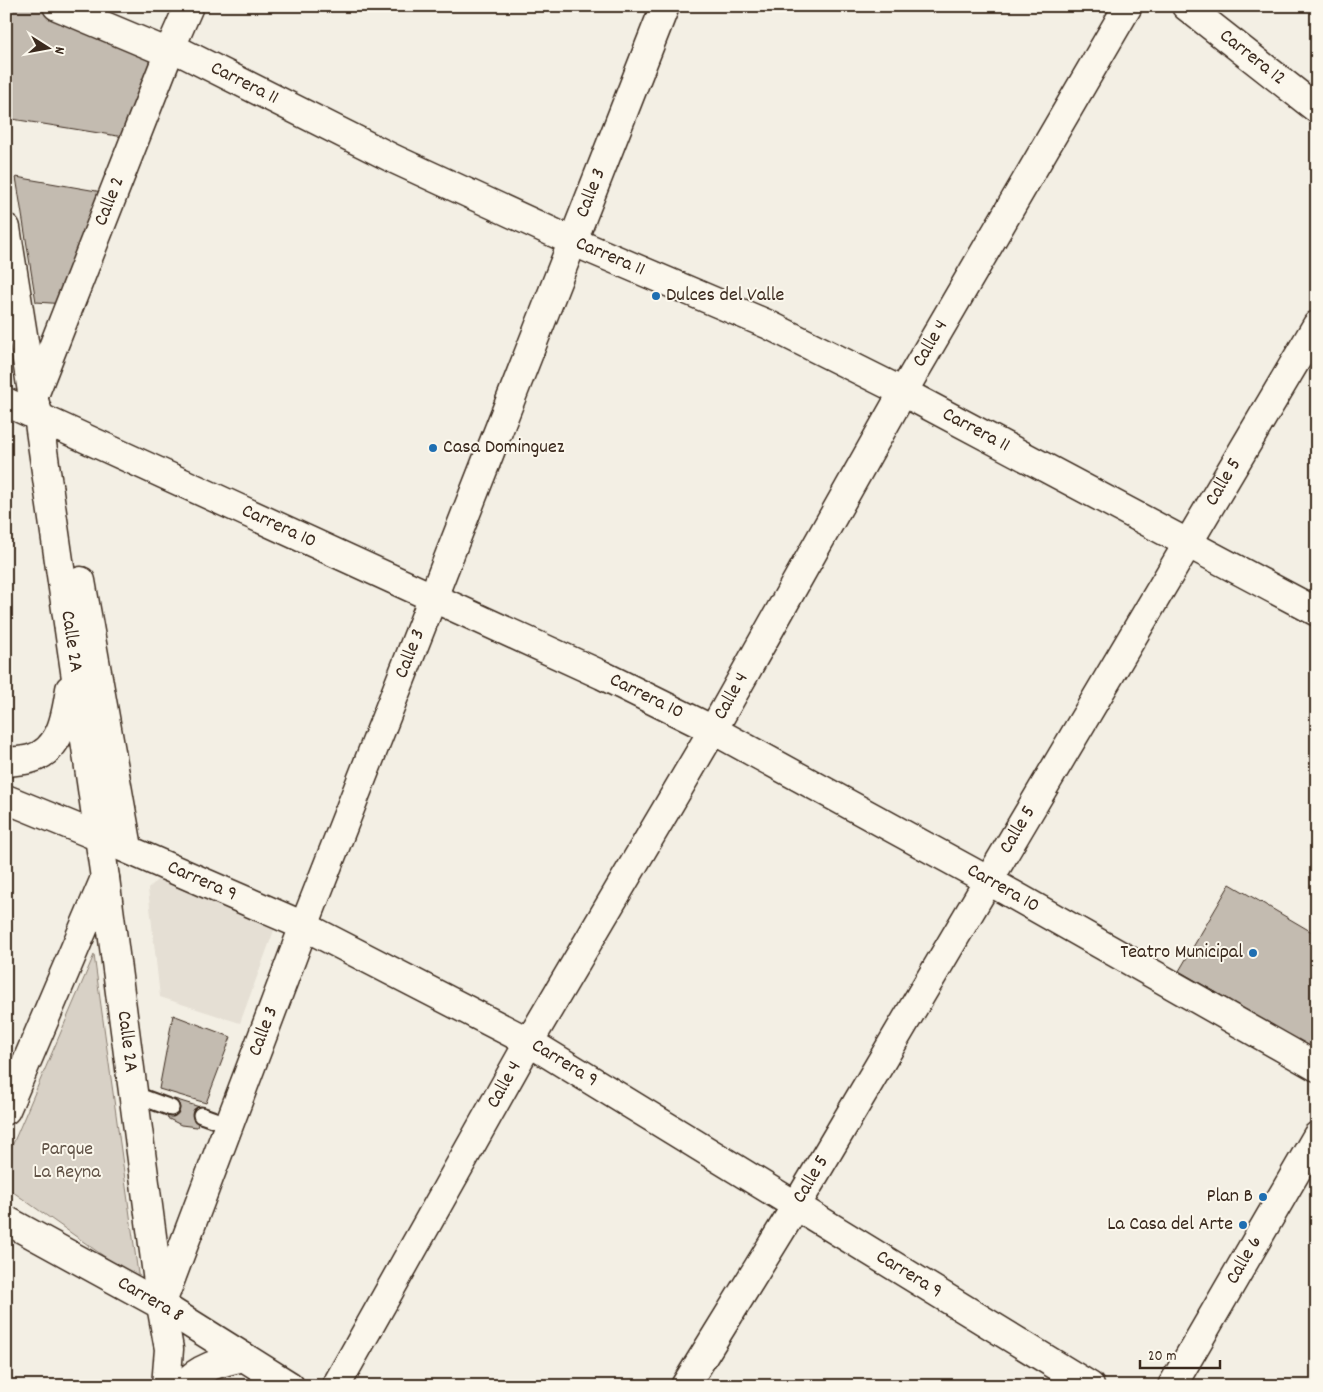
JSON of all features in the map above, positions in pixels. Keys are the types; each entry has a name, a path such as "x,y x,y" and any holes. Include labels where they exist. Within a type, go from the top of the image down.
{"street":[{"name":"Carrera 11","path":"57,6 164,51 171,47 394,159 574,242 767,324 903,392 1317,612"},
{"name":"Calle 2","path":"35,407 171,47 189,6"},
{"name":"Calle 3","path":"161,1305 304,926 665,6"},
{"name":"Calle 4","path":"336,1386 529,1042 713,730 903,392 1128,6"},
{"name":"Carrera 12","path":"1186,6 1317,109"},
{"path":"6,228 35,407"},
{"name":"Calle 5","path":"685,1386 796,1206 1317,325"},
{"name":"Carrera 10","path":"6,402 35,407 713,730 989,881 1317,1067"},
{"name":"Calle 2A","path":"35,407 105,878 161,1305"},
{"name":"Calle 2A","path":"35,407 62,476 128,848"},
{"path":"6,762 31,759 49,748 63,729 74,663"},
{"name":"Carrera 9","path":"6,799 128,848 304,926 529,1042 1090,1386"},
{"path":"6,1110 105,878"},
{"name":"Calle 6","path":"1172,1386 1317,1136"},
{"name":"Carrera 8","path":"6,1220 161,1305 290,1386"},
{"path":"161,1305 169,1349 166,1386"},
{"path":"182,1386 192,1375 216,1362 244,1357"}],"lane":[{"path":"134,1094 171,1108"},
{"path":"201,1115 229,1125"}],"shaded area":[{"path":"160,877 276,925 240,1023 160,997 148,889"}],"green space":[{"name":"Parque La Reyna","path":"94,955 139,1281 6,1187 6,1160"}],"building":[{"path":"6,6 57,6 164,51 130,138 6,118"},
{"path":"16,177 108,193 66,304 36,302"},
{"path":"7,597 7,657 6,656"},
{"name":"Teatro Municipal","path":"1230,884 1317,935 1317,1051 1179,971"},
{"path":"173,1015 231,1037 206,1103 159,1089"},
{"path":"174,1099 203,1108 197,1127 181,1125 167,1118"}],"place":[{"name":"Dulces del Valle","path":"656,296"},
{"name":"Casa Dominguez","path":"433,448"},
{"name":"Teatro Municipal","path":"1253,953"},
{"name":"Plan B","path":"1263,1197"},
{"name":"La Casa del Arte","path":"1243,1225"}]}
